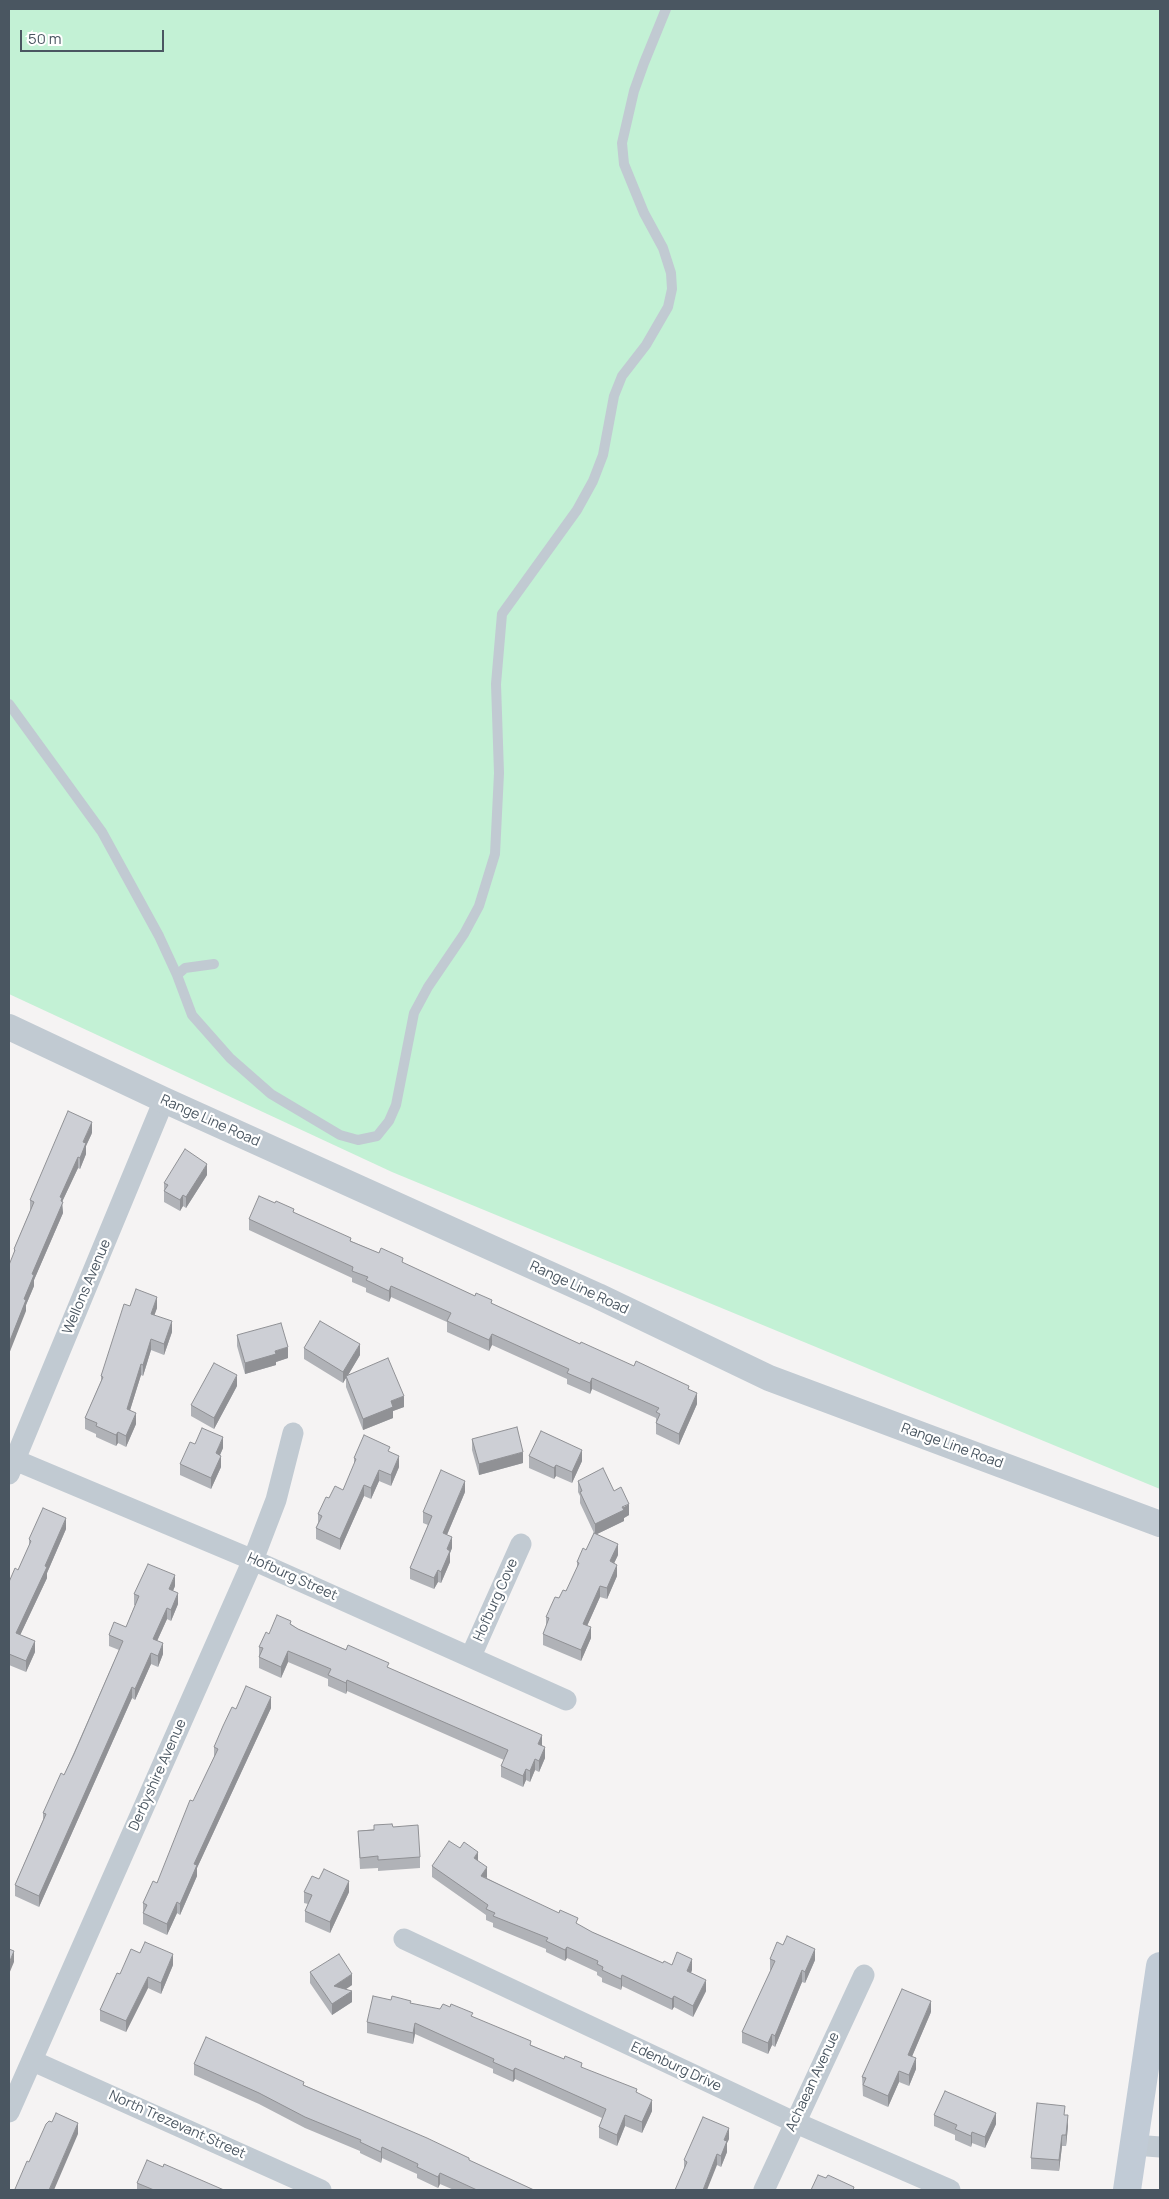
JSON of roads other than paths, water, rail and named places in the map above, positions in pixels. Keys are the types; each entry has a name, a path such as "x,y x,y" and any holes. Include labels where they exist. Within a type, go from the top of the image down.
{"main road":[{"path":"1127,2190 1147,2146 1160,1966"}],"street":[{"name":"Range Line Road","path":"9,1027 164,1100 598,1296 769,1378 1160,1524"},
{"name":"Wellons Avenue","path":"12,1467 164,1100"},
{"name":"Derbyshire Avenue","path":"9,2112 253,1560 276,1500 293,1433"},
{"name":"Hofburg Street","path":"12,1467 253,1560 566,1700"},
{"name":"Hofburg Cove","path":"471,1656 521,1544"},
{"name":"Edenburg Drive","path":"404,1939 794,2122 950,2190"},
{"name":"Achaean Avenue","path":"764,2190 864,1975"},
{"name":"North Trezevant Street","path":"33,2061 321,2190"}],"lane":[{"path":"9,704 102,832 159,936 177,975 192,1015 230,1058 271,1094 340,1135 358,1140 377,1136 389,1122 396,1105 414,1013 428,988 464,934 479,906 495,854 499,773 496,684 502,614 577,510 593,481 603,454 614,396 622,376 646,345 668,307 672,289 671,273 663,248 644,213 624,164 622,143 634,91 666,9"},
{"path":"177,975 185,968 214,964"}]}
